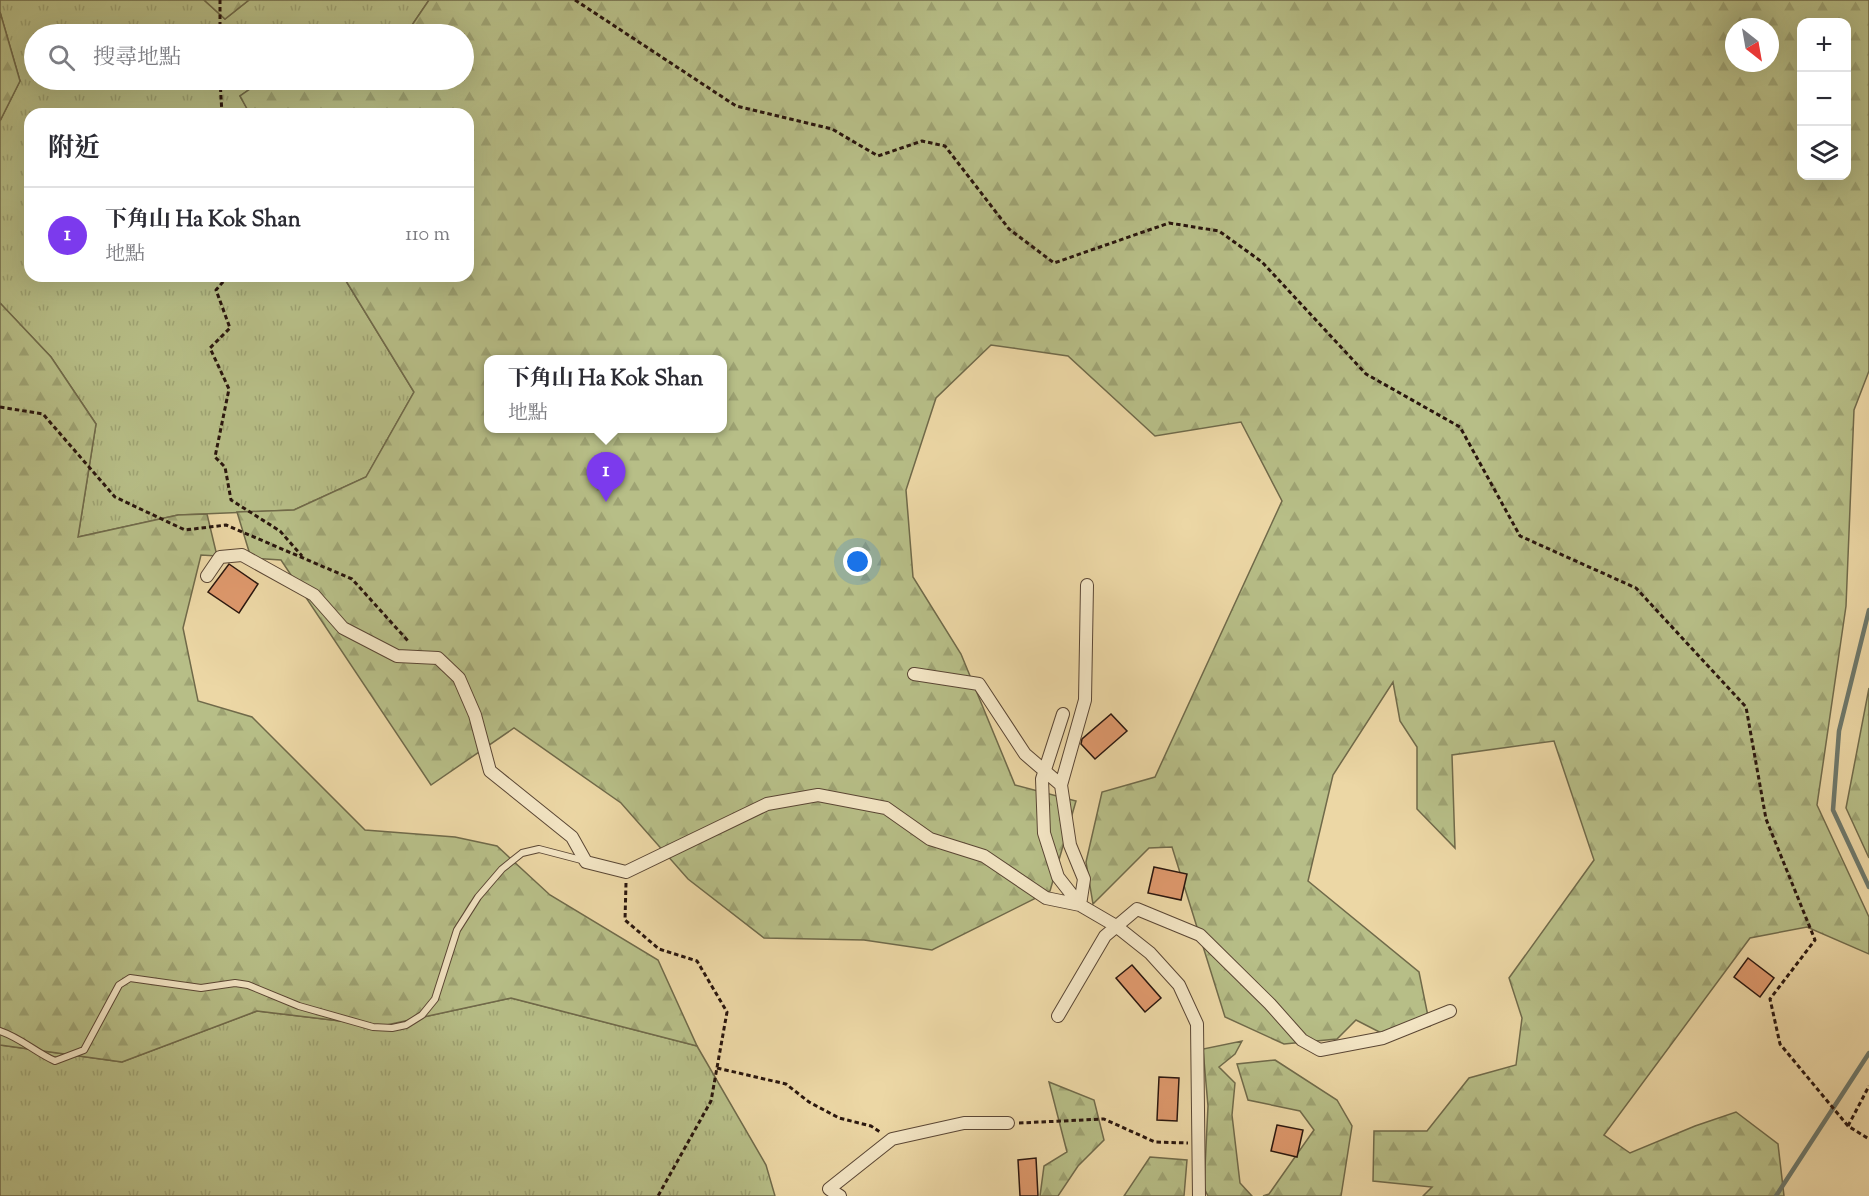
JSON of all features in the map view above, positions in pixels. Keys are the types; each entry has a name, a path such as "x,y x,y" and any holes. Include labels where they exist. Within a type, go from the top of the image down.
{"street":[{"path":"207,576 220,557 242,555 314,595 343,628 397,656 438,658 459,678 476,715 490,771 572,837 586,862 626,872 767,804 818,795 886,808 930,840 984,856 1046,898 1080,905 1116,926 1150,952 1179,985 1197,1024 1199,1196"},
{"path":"1080,905 1084,879 1070,845 1061,785 1085,700 1087,585"},
{"path":"915,674 979,684 1025,754 1061,785"},
{"path":"1063,714 1044,770 1044,833 1058,877 1080,905"},
{"path":"1058,1016 1105,936 1137,909 1200,935 1302,1040 1320,1050 1383,1038 1450,1011"},
{"path":"840,1196 829,1189 892,1139 964,1123 1008,1123"}],"lane":[{"path":"0,1031 20,1038 40,1054 55,1061 65,1058 84,1050 119,985 133,978 201,988 244,984 299,1006 362,1024 386,1028 406,1025 422,1015 435,999 457,930 478,897 502,869 522,854 539,849 586,862"}],"path":[{"path":"220,0 220,24"},
{"path":"575,0 736,106 832,129 878,156 922,141 945,146 1009,230 1054,263 1169,222 1219,231 1262,261 1366,375 1460,428 1520,536 1636,588 1746,707 1766,819 1815,940 1770,999 1780,1044 1841,1119 1869,1139"},
{"path":"221,90 222,108"},
{"path":"223,282 216,290 230,328 210,348 229,389 215,457 225,467 231,500 280,531 304,558"},
{"path":"0,407 44,414 115,497 185,530 226,525 352,579 423,657"},
{"path":"626,872 625,920 658,949 697,961 727,1012 711,1101 658,1196"},
{"path":"717,1068 786,1084 809,1102 839,1118 871,1126 892,1139"},
{"path":"1848,1126 1869,1086"},
{"path":"1008,1123 1104,1119 1155,1142 1198,1144"}],"green space":[{"path":"0,0 204,0 225,19 249,0 429,0 413,24 24,24 24,90 249,90 240,96 247,108 24,108 24,282 347,282 414,392 366,477 294,510 178,515 78,537 96,424 51,357 0,303 0,121 20,81 0,12"},
{"path":"204,0 249,0 225,19"},
{"path":"429,0 1869,0 1869,371 1854,410 1846,606 1817,805 1869,917 1869,954 1807,927 1750,938 1604,1135 1630,1153 1736,1112 1778,1144 1784,1196 1423,1196 1432,1187 1373,1181 1374,1131 1427,1131 1469,1078 1516,1065 1522,1018 1509,978 1594,860 1554,741 1452,755 1455,848 1417,809 1417,747 1400,721 1393,682 1333,775 1308,881 1419,972 1430,1026 1389,1037 1356,1020 1337,1039 1284,1044 1225,1017 1172,847 1149,848 1093,904 1086,862 1102,792 1155,777 1282,501 1241,422 1155,436 1068,356 991,345 936,398 906,490 913,577 961,654 1015,785 1076,801 1050,891 932,950 864,940 764,938 688,879 621,803 514,728 431,785 281,560 251,558 237,512 294,510 366,477 414,392 347,282 474,282 474,108 247,108 240,96 249,90 474,90 474,24 413,24"},
{"path":"0,12 20,81 0,121"},
{"path":"0,303 51,357 96,424 78,537 178,515 207,514 217,556 201,555 183,628 198,701 252,717 365,830 455,837 497,846 550,895 658,960 697,1046 511,998 382,1026 257,1011 122,1062 0,1045"},
{"path":"1869,688 1869,858 1846,808"},
{"path":"511,998 697,1046 766,1165 775,1196 0,1196 0,1045 122,1062 257,1011 382,1026"},
{"path":"1242,1041 1235,1054 1219,1067 1235,1083 1232,1115 1240,1183 1252,1196 1208,1196 1204,1188 1208,1106 1203,1049"},
{"path":"1275,1060 1337,1100 1352,1126 1341,1196 1263,1196 1269,1194 1314,1130 1300,1111 1248,1100 1237,1064"},
{"path":"1049,1082 1094,1100 1104,1140 1078,1166 1058,1196 1040,1196 1044,1166 1067,1152"},
{"path":"1150,1157 1187,1160 1184,1196 1124,1196"}],"building":[{"path":"229,564 258,584 239,613 208,592"},
{"path":"1111,714 1127,731 1095,759 1081,744 1082,739"},
{"path":"1154,867 1187,874 1181,900 1148,893"},
{"path":"1748,958 1774,978 1760,997 1734,977"},
{"path":"1132,965 1161,998 1145,1012 1116,978"},
{"path":"1159,1077 1179,1078 1177,1121 1157,1120"},
{"path":"1277,1125 1303,1130 1297,1157 1271,1151"},
{"path":"1036,1158 1038,1196 1020,1196 1018,1160"}],"waterway":[{"path":"1869,610 1839,731 1833,810 1869,887"},
{"path":"1776,1196 1869,1053"}],"place":[{"name":"下角山 Ha Kok Shan","path":"606,502"}]}
